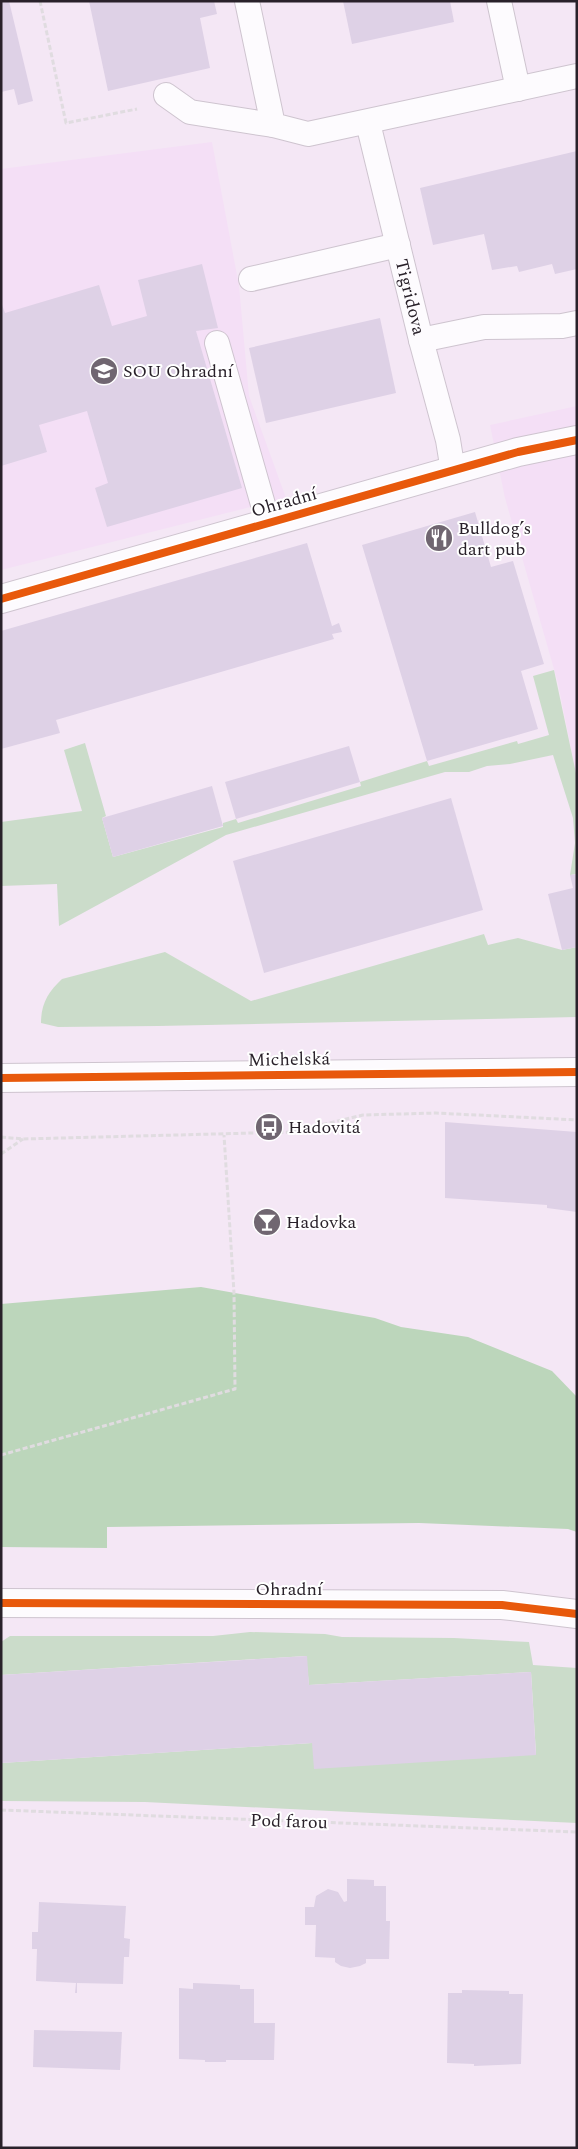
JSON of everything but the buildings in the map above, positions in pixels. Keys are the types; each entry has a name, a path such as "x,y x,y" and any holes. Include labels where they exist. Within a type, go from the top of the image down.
{"street":[{"name":"Ohradní","path":"1,599 518,452 577,440"},
{"name":"Michelská","path":"1,1078 577,1072"},
{"name":"Ohradní","path":"1,1603 502,1605 577,1614"}],"lane":[{"path":"247,1 273,126"},
{"path":"499,1 518,89"},
{"path":"170,98 190,112 308,134 368,123 577,76"},
{"name":"Tigridova","path":"368,123 448,440 453,470"},
{"path":"250,279 398,245"},
{"path":"422,340 484,327 562,326 577,323"},
{"path":"217,343 268,522"}],"path":[{"path":"40,1 66,123 170,98"},
{"path":"1,1137 23,1140 291,1132 363,1115 436,1113 577,1120"},
{"path":"1,1455 235,1389 234,1293 224,1135"},
{"path":"1,1154 23,1140"}],"shaded area":[{"path":"212,142 239,286 249,396 286,498 1,570 1,169"},
{"path":"577,406 577,778 558,683 505,498 490,425"}],"green space":[{"path":"554,670 577,778 577,874 570,875 575,843 573,818 553,755 510,764 487,766 469,772 445,772 226,835 59,926 57,884 1,886 1,822 82,811 64,750 85,743 106,816 102,818 113,857 223,827 223,823 236,819 238,823 361,786 360,782 427,761 429,766 517,741 518,744 549,735 533,676"},
{"path":"484,934 488,945 518,938 562,950 577,947 577,1017 158,1026 58,1027 41,1023 42,1010 46,999 62,979 165,952 251,1001"},
{"path":"201,1287 375,1318 401,1327 468,1337 552,1371 577,1397 577,1532 568,1529 419,1523 107,1527 107,1548 1,1547 1,1304"},
{"path":"250,1632 325,1634 342,1637 454,1638 529,1642 533,1665 577,1668 577,1823 145,1802 1,1801 1,1763 312,1743 536,1754 531,1672 309,1685 306,1656 1,1675 1,1642 10,1636 213,1636"}],"cycle path":[{"path":"1,599 518,452 577,440"},
{"path":"1,1078 577,1072"},
{"path":"1,1603 502,1605 577,1614"}],"place":[{"name":"SOU Ohradní","path":"104,371"},
{"name":"Bulldog’s dart pub","path":"439,538"},
{"name":"Hadovitá","path":"269,1127"},
{"name":"Hadovka","path":"267,1222"}]}
